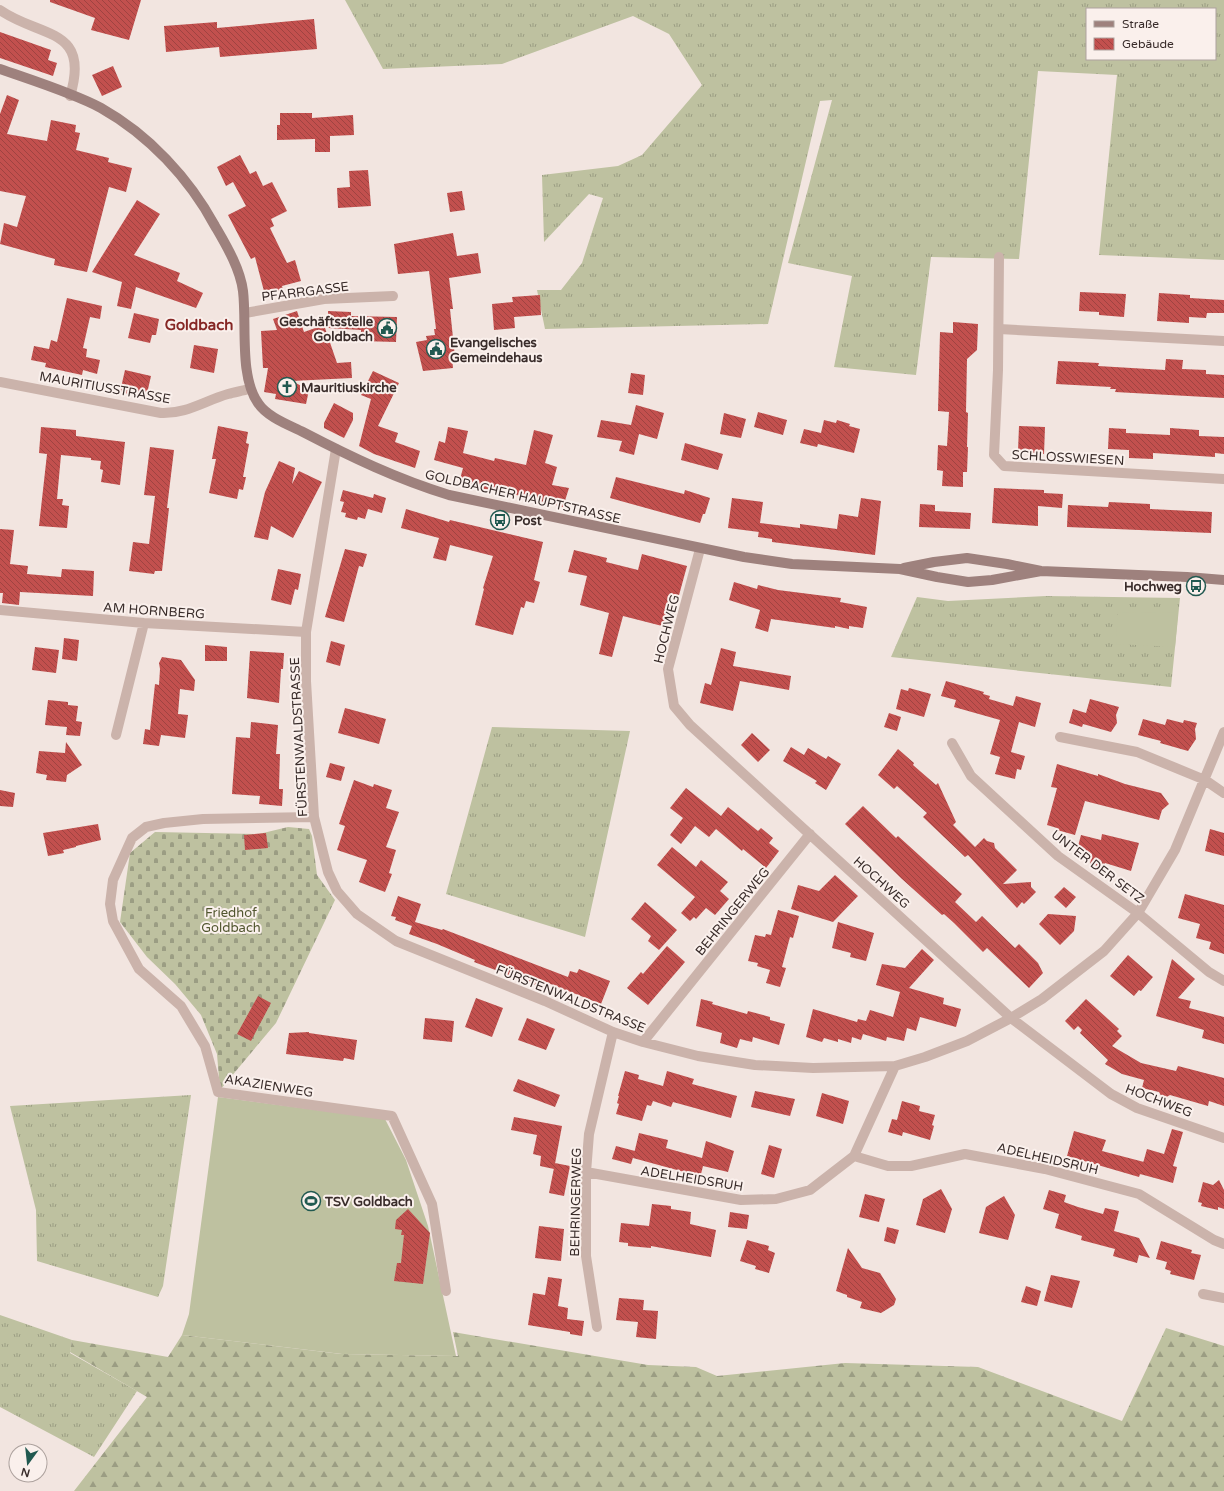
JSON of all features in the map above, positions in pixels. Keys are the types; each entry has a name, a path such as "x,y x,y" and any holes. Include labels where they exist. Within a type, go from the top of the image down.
{"street":[{"path":"0,10 11,18 56,35 66,42 73,54 76,66 76,77 70,96"},
{"name":"GOLDBACHER HAUPTSTRASSE","path":"0,69 99,107 115,117 153,146 182,176 205,207 223,240 240,282 245,313 246,373 250,389 259,405 275,418 336,449 410,483 449,494 700,549 792,564 900,569 937,578 968,582 992,580 1040,571"},
{"name":"SCHLOSSWIESEN","path":"999,257 999,329 994,455 1004,466 1224,479"},
{"name":"PFARRGASSE","path":"245,313 324,299 393,296"},
{"path":"999,329 1224,341"},
{"name":"MAURITIUSSTRASSE","path":"0,382 161,413 174,413 188,410 228,394 250,389"},
{"name":"FÜRSTENWALDSTRASSE","path":"336,449 306,632 306,682 314,817 328,872 337,891 357,914 396,941 545,1001 613,1032 643,1042 698,1056 755,1066 813,1068 895,1066 925,1057 967,1041 1011,1018 1042,999 1104,951 1138,913 1175,850 1224,732"},
{"name":"HOCHWEG","path":"700,549 668,669 674,706 690,725 1011,1018 1110,1094 1136,1108 1224,1138"},
{"name":"GOLDBACHER HAUPTSTRASSE","path":"900,569 934,562 967,558 1040,571 1172,576 1224,580"},
{"name":"AM HORNBERG","path":"0,610 144,623 306,632"},
{"path":"116,735 144,623"},
{"path":"1060,737 1137,752 1205,780 1224,793"},
{"name":"UNTER DER SETZ","path":"952,743 971,776 1058,856 1138,913 1209,972 1224,981"},
{"name":"AKAZIENWEG","path":"314,817 203,819 164,823 146,827 132,838 113,880 110,904 113,921 140,969 181,1006 205,1046 218,1092 392,1116 432,1204 446,1291"},
{"name":"BEHRINGERWEG","path":"643,1042 810,834"},
{"name":"BEHRINGERWEG","path":"597,1327 586,1256 586,1172 589,1134 613,1032"},
{"name":"ADELHEIDSRUH","path":"586,1172 733,1199 776,1199 810,1190 854,1156 895,1066"},
{"name":"ADELHEIDSRUH","path":"854,1156 888,1166 903,1166 965,1154 1045,1169 1139,1194 1214,1240 1224,1244"},
{"path":"1203,1294 1224,1298"}],"green space":[{"path":"345,0 1224,0 1224,260 1099,255 1117,75 1038,71 1019,259 931,257 916,375 834,367 852,276 788,263 832,100 820,101 768,324 545,329 537,290 561,290 582,263 603,198 589,194 544,242 542,175 618,166 642,155 702,85 669,34 633,16 502,64 383,69"},
{"path":"1046,596 1180,598 1171,687 891,657 917,597 948,601"},
{"path":"1118,612 1178,613 1175,647 1116,644"},
{"path":"492,727 630,731 585,937 446,894"},
{"name":"Friedhof Goldbach","path":"288,827 309,829 312,836 317,875 335,900 276,1023 220,1090 217,1054 201,1015 175,984 147,957 120,922 130,853 155,832 259,834"},
{"path":"191,1095 163,1286 158,1297 37,1261 36,1210 10,1106"},
{"name":"TSV Goldbach","path":"218,1097 385,1119 406,1160 428,1226 456,1356 342,1354 182,1335 189,1314"},
{"path":"0,1315 72,1340 70,1353 137,1391 94,1457 0,1407"},
{"path":"1166,1328 1224,1346 1224,1491 74,1491 147,1397 70,1352 72,1340 168,1357 182,1335 341,1354 458,1356 453,1332 648,1365 696,1367 717,1376 845,1363 978,1367 1122,1421"}],"building":[{"path":"50,0 141,0 129,40 91,30 95,18 50,2"},
{"path":"314,19 317,49 220,57 219,47 166,52 164,26 217,22 217,28"},
{"path":"0,32 51,50 48,60 57,63 53,76 0,58"},
{"path":"113,66 122,87 102,96 92,75"},
{"path":"7,95 19,100 7,134 47,141 51,120 76,125 75,132 80,133 76,150 109,158 108,162 132,168 126,192 109,187 87,272 54,265 55,259 0,244 4,223 17,227 26,196 0,191 0,114"},
{"path":"280,113 312,113 312,118 353,115 354,135 330,136 330,152 315,152 315,139 277,140 277,125 280,125"},
{"path":"240,155 250,174 256,171 263,186 272,182 287,211 271,219 274,226 270,228 287,263 295,260 301,281 282,286 283,290 265,295 255,257 251,259 228,215 246,206 233,182 226,186 217,167"},
{"path":"368,170 371,206 338,208 337,188 350,187 349,171"},
{"path":"462,191 465,210 450,212 447,193"},
{"path":"137,200 160,214 134,255 180,273 177,281 203,293 196,308 136,287 131,309 117,306 122,282 92,272"},
{"path":"453,233 457,256 478,253 481,273 449,278 453,309 450,309 455,357 452,357 453,368 423,371 416,342 427,340 426,336 435,335 434,329 436,329 429,271 398,274 394,244"},
{"path":"1080,292 1126,294 1124,317 1099,315 1099,312 1079,311"},
{"path":"1159,293 1190,295 1190,298 1224,300 1224,313 1207,313 1206,318 1189,317 1189,323 1157,321"},
{"path":"540,295 541,315 514,317 515,328 494,330 492,304 513,302 512,297"},
{"path":"67,298 102,306 100,319 90,317 83,348 87,349 86,357 100,360 97,374 83,370 82,375 45,367 46,363 31,360 34,346 49,349 51,340 57,342"},
{"path":"297,311 304,332 324,325 337,363 351,362 352,378 292,381 309,390 306,404 275,399 276,394 264,392 268,368 263,368 261,331 277,330 273,319"},
{"path":"328,311 351,312 351,316 397,317 396,342 361,341 361,330 328,328"},
{"path":"134,313 159,319 156,335 152,335 150,343 128,338"},
{"path":"953,322 978,324 977,350 967,359 966,412 968,413 968,447 967,472 963,472 963,487 942,486 943,471 937,470 938,445 947,446 949,412 938,411 940,332 953,333"},
{"path":"194,345 218,349 214,373 190,368"},
{"path":"1166,359 1183,360 1182,369 1206,370 1206,374 1224,375 1224,398 1115,392 1116,389 1110,389 1111,387 1056,384 1058,361 1099,363 1098,366 1165,370"},
{"path":"125,370 151,376 146,398 120,392"},
{"path":"373,371 399,383 378,426 398,433 395,442 420,451 415,468 374,454 359,446 371,399 361,395"},
{"path":"631,373 645,375 643,395 628,393"},
{"path":"334,403 353,413 353,420 344,438 324,428 324,423"},
{"path":"636,405 664,413 657,439 639,434 634,455 619,451 622,441 597,437 601,420 631,425"},
{"path":"758,412 787,420 783,435 754,427"},
{"path":"724,413 746,419 741,438 720,434"},
{"path":"824,420 836,423 837,420 850,424 849,426 860,429 854,453 818,444 817,447 800,443 804,429 821,433"},
{"path":"218,426 248,432 246,443 249,444 243,477 246,477 243,490 239,489 237,499 209,493 216,459 212,459"},
{"path":"1019,426 1045,427 1044,454 1018,451"},
{"path":"41,427 76,430 76,436 125,442 120,485 101,482 103,470 100,469 101,461 91,460 91,458 61,455 57,499 63,499 62,505 69,506 67,528 39,526 47,454 39,453"},
{"path":"448,427 468,431 463,453 494,461 495,458 526,465 534,430 553,435 545,463 557,467 552,485 569,488 563,507 497,490 497,492 459,483 463,468 434,460 439,441 445,443"},
{"path":"1109,428 1126,429 1126,433 1170,435 1170,428 1199,430 1199,436 1224,437 1224,454 1215,453 1215,457 1153,453 1153,459 1129,458 1129,450 1108,449"},
{"path":"685,443 723,454 718,470 681,460"},
{"path":"150,447 174,450 167,508 169,508 162,571 155,571 154,574 129,571 133,542 149,544 155,496 144,495"},
{"path":"279,461 295,468 292,484 299,471 322,482 293,538 271,526 268,540 254,537 265,492"},
{"path":"616,477 684,494 685,490 710,498 705,514 703,514 700,523 610,498"},
{"path":"994,488 1044,490 1044,493 1063,494 1062,508 1038,506 1038,526 992,523"},
{"path":"343,490 373,498 374,494 386,498 382,513 368,509 365,519 358,517 357,520 345,517 346,513 341,512 344,502 340,501"},
{"path":"732,498 763,502 760,523 800,528 800,524 837,529 839,514 858,517 861,498 881,501 875,555 772,542 772,539 758,537 759,532 728,528"},
{"path":"1109,502 1150,504 1150,509 1212,512 1211,533 1067,527 1068,505 1108,507"},
{"path":"920,504 935,505 935,511 971,513 970,529 919,527"},
{"path":"406,509 449,522 450,520 543,542 534,580 540,582 534,603 526,601 524,608 521,607 513,635 475,625 483,588 493,556 450,545 446,561 433,558 439,538 401,528"},
{"path":"0,529 14,530 10,564 28,566 27,574 61,577 62,569 94,571 93,596 20,592 19,605 2,603 3,593 0,593"},
{"path":"345,549 367,554 363,567 359,566 344,622 325,617"},
{"path":"574,550 607,558 606,562 638,570 642,554 687,566 670,628 623,616 612,657 599,654 609,613 580,605 587,576 568,572"},
{"path":"278,569 301,574 298,590 295,589 291,605 271,600"},
{"path":"734,582 757,589 758,585 778,590 841,598 840,602 867,607 863,628 849,626 849,629 835,626 835,628 771,619 768,632 755,628 760,610 729,600"},
{"path":"64,638 79,640 77,661 62,659"},
{"path":"331,641 345,645 340,666 326,662"},
{"path":"205,645 227,647 227,661 205,661"},
{"path":"35,647 59,650 56,673 32,670"},
{"path":"721,648 736,652 733,666 791,676 789,690 740,681 733,711 700,703 705,683 711,685"},
{"path":"250,651 284,653 283,669 281,669 279,703 247,698"},
{"path":"162,657 181,660 195,680 194,691 180,689 178,714 188,715 185,738 161,735 159,746 143,744 145,729 150,730 155,684 159,685 159,663"},
{"path":"946,681 984,692 983,694 990,696 989,699 1013,706 1016,696 1041,703 1035,727 1019,722 1011,752 1025,756 1021,770 1017,769 1015,779 995,774 1000,757 990,754 1000,720 954,707 956,700 941,696"},
{"path":"909,688 931,694 924,717 896,709 901,689 908,691"},
{"path":"1090,699 1119,707 1116,715 1117,723 1111,732 1083,724 1082,727 1069,723 1073,709 1086,713"},
{"path":"48,700 68,702 68,705 78,706 76,721 82,722 80,736 66,735 67,727 45,725"},
{"path":"345,708 386,719 379,744 338,733"},
{"path":"889,713 901,717 897,731 884,727"},
{"path":"1143,719 1165,725 1167,719 1183,723 1184,720 1197,723 1195,729 1196,739 1188,751 1160,743 1161,741 1138,735"},
{"path":"251,722 278,725 276,754 280,754 279,789 283,789 282,806 259,804 260,796 232,794 236,737 250,738"},
{"path":"752,733 770,750 758,762 741,745"},
{"path":"66,742 82,765 67,775 66,782 46,780 47,775 36,773 39,751 65,753"},
{"path":"791,747 804,755 808,748 826,759 828,756 841,764 826,790 815,783 817,781 783,761"},
{"path":"898,749 914,763 913,765 936,785 938,783 956,822 953,825 975,847 984,838 987,841 994,843 995,848 1017,870 1003,884 1031,882 1031,887 1036,892 1024,904 1022,902 1017,908 968,855 965,857 923,817 927,813 897,786 894,789 878,775"},
{"path":"330,763 345,767 341,781 326,777"},
{"path":"1057,764 1098,776 1098,774 1125,784 1161,793 1169,804 1162,810 1159,820 1085,801 1075,835 1057,830 1057,828 1047,825 1057,788 1051,787"},
{"path":"354,780 373,787 374,784 392,790 386,808 399,812 386,847 396,850 389,873 392,874 385,892 359,882 367,860 337,850 345,826 339,824"},
{"path":"686,788 721,816 728,807 758,831 761,828 773,838 769,843 779,851 766,868 743,849 742,851 716,829 709,837 695,826 681,844 670,835 683,818 670,808"},
{"path":"0,790 15,793 13,807 0,806"},
{"path":"863,806 896,838 898,836 962,894 955,902 976,922 982,916 1015,948 1019,944 1038,963 1043,973 1029,988 987,948 983,952 954,923 944,914 942,915 902,879 845,824"},
{"path":"98,824 101,840 63,850 64,853 48,856 43,833"},
{"path":"1210,829 1224,833 1224,856 1205,851"},
{"path":"266,833 268,848 245,850 244,835"},
{"path":"1102,834 1139,843 1131,871 1105,863 1104,867 1090,864 1092,854 1077,850 1081,835 1101,840"},
{"path":"672,847 696,867 701,860 728,882 720,891 729,899 715,915 706,908 696,919 694,917 690,921 681,913 695,897 657,865"},
{"path":"835,875 858,896 833,922 791,909 798,885 819,891"},
{"path":"1064,887 1076,897 1066,908 1054,897"},
{"path":"1185,894 1224,905 1224,954 1209,949 1211,942 1196,938 1200,924 1178,918"},
{"path":"398,896 421,904 415,922 442,930 443,929 568,977 570,971 577,973 579,969 610,981 601,1004 543,981 541,987 474,962 475,960 409,934 412,926 395,920 396,917 391,916"},
{"path":"645,902 677,930 659,950 648,941 651,936 631,919"},
{"path":"778,910 799,916 793,938 790,937 782,967 786,968 780,987 766,983 770,970 757,966 758,963 748,961 755,935 765,937 766,934 771,935"},
{"path":"1048,914 1076,916 1074,931 1060,945 1039,924"},
{"path":"838,922 874,933 866,961 850,957 851,953 832,948"},
{"path":"667,946 685,962 648,1005 627,988 641,972 643,974"},
{"path":"922,949 934,960 909,988 944,998 943,1004 961,1009 956,1027 920,1017 916,1031 907,1028 904,1041 887,1037 886,1041 863,1034 861,1040 852,1037 851,1043 838,1039 838,1042 824,1038 822,1042 806,1037 813,1009 857,1022 858,1019 866,1021 870,1010 893,1017 900,992 876,985 882,964 905,968"},
{"path":"1128,955 1153,977 1141,991 1139,990 1134,996 1110,976"},
{"path":"1172,959 1195,979 1178,998 1191,1001 1189,1008 1224,1017 1224,1044 1202,1038 1204,1030 1156,1016"},
{"path":"258,996 271,1003 251,1041 237,1034"},
{"path":"476,998 503,1008 492,1037 465,1027"},
{"path":"701,999 713,1002 712,1004 747,1014 748,1011 770,1017 770,1020 785,1024 779,1045 753,1037 752,1042 740,1039 737,1048 720,1043 722,1033 696,1026"},
{"path":"1086,999 1119,1029 1117,1031 1122,1036 1112,1046 1141,1063 1176,1071 1178,1066 1224,1078 1224,1106 1209,1101 1208,1106 1170,1095 1163,1099 1159,1092 1142,1088 1144,1080 1122,1074 1105,1064 1108,1060 1080,1033 1082,1030 1078,1026 1074,1030 1065,1021"},
{"path":"425,1018 454,1021 452,1042 423,1039"},
{"path":"527,1018 555,1029 546,1050 518,1040"},
{"path":"309,1032 357,1040 354,1060 344,1058 343,1061 286,1054 289,1033"},
{"path":"625,1071 639,1075 638,1079 663,1086 667,1071 694,1079 692,1084 737,1096 731,1118 673,1102 671,1107 653,1101 651,1106 647,1105 642,1121 616,1114 619,1104 617,1103 618,1096"},
{"path":"518,1079 560,1095 555,1107 513,1091"},
{"path":"755,1091 795,1099 790,1116 751,1107"},
{"path":"822,1093 849,1101 843,1124 816,1116"},
{"path":"902,1101 920,1106 919,1111 935,1115 930,1140 903,1132 902,1136 888,1132 892,1119 897,1120"},
{"path":"514,1117 562,1126 554,1169 540,1166 541,1156 533,1154 537,1135 511,1130"},
{"path":"1172,1129 1183,1132 1173,1166 1177,1167 1173,1183 1140,1174 1147,1149 1164,1154"},
{"path":"1074,1131 1106,1140 1102,1151 1144,1162 1139,1177 1067,1156"},
{"path":"639,1133 668,1140 666,1148 702,1158 706,1141 734,1151 728,1172 703,1166 699,1182 686,1181 688,1173 633,1158"},
{"path":"769,1145 782,1149 774,1178 761,1174"},
{"path":"616,1146 635,1151 631,1164 612,1159"},
{"path":"555,1163 570,1166 564,1196 549,1193"},
{"path":"1219,1180 1224,1190 1224,1209 1218,1207 1218,1210 1201,1206 1202,1203 1198,1202 1203,1182 1213,1185"},
{"path":"941,1189 952,1209 945,1233 916,1225 923,1199"},
{"path":"1049,1190 1066,1195 1064,1202 1078,1207 1103,1214 1105,1208 1119,1211 1114,1231 1139,1238 1150,1258 1139,1255 1137,1263 1113,1256 1115,1249 1081,1240 1082,1236 1055,1228 1059,1214 1043,1209"},
{"path":"865,1194 885,1199 879,1222 859,1217"},
{"path":"1004,1196 1015,1215 1008,1240 979,1233 986,1207"},
{"path":"652,1204 671,1206 671,1209 691,1212 690,1224 716,1230 711,1257 651,1246 651,1248 628,1246 628,1243 619,1242 621,1223 649,1226"},
{"path":"408,1209 430,1233 423,1284 394,1281 397,1263 401,1263 404,1235 401,1235 402,1230 395,1229 396,1220"},
{"path":"730,1212 749,1215 747,1229 728,1227"},
{"path":"539,1226 564,1229 561,1261 535,1258"},
{"path":"887,1227 899,1230 895,1244 884,1241"},
{"path":"747,1240 769,1246 768,1250 775,1253 769,1273 755,1269 756,1266 740,1261"},
{"path":"1161,1241 1192,1250 1191,1253 1201,1255 1194,1280 1170,1274 1171,1271 1165,1269 1167,1262 1156,1259"},
{"path":"848,1248 862,1268 880,1273 896,1299 894,1305 881,1313 860,1308 862,1302 847,1297 847,1295 836,1291"},
{"path":"1051,1275 1080,1281 1072,1308 1044,1301"},
{"path":"548,1277 562,1279 558,1306 568,1308 567,1319 584,1321 582,1336 570,1334 570,1332 528,1325 533,1293 545,1295"},
{"path":"1026,1286 1041,1291 1037,1306 1021,1302"},
{"path":"619,1298 644,1300 643,1310 658,1311 656,1339 636,1337 638,1322 616,1320"}],"place":[{"name":"Geschäftsstelle Goldbach","path":"387,328"},
{"name":"Evangelisches Gemeindehaus","path":"436,349"},
{"name":"Mauritiuskirche","path":"287,387"},
{"name":"Post","path":"500,520"},
{"name":"Hochweg","path":"1196,586"},
{"name":"TSV Goldbach","path":"311,1201"}],"district":[{"name":"Goldbach","path":"199,325"}]}
